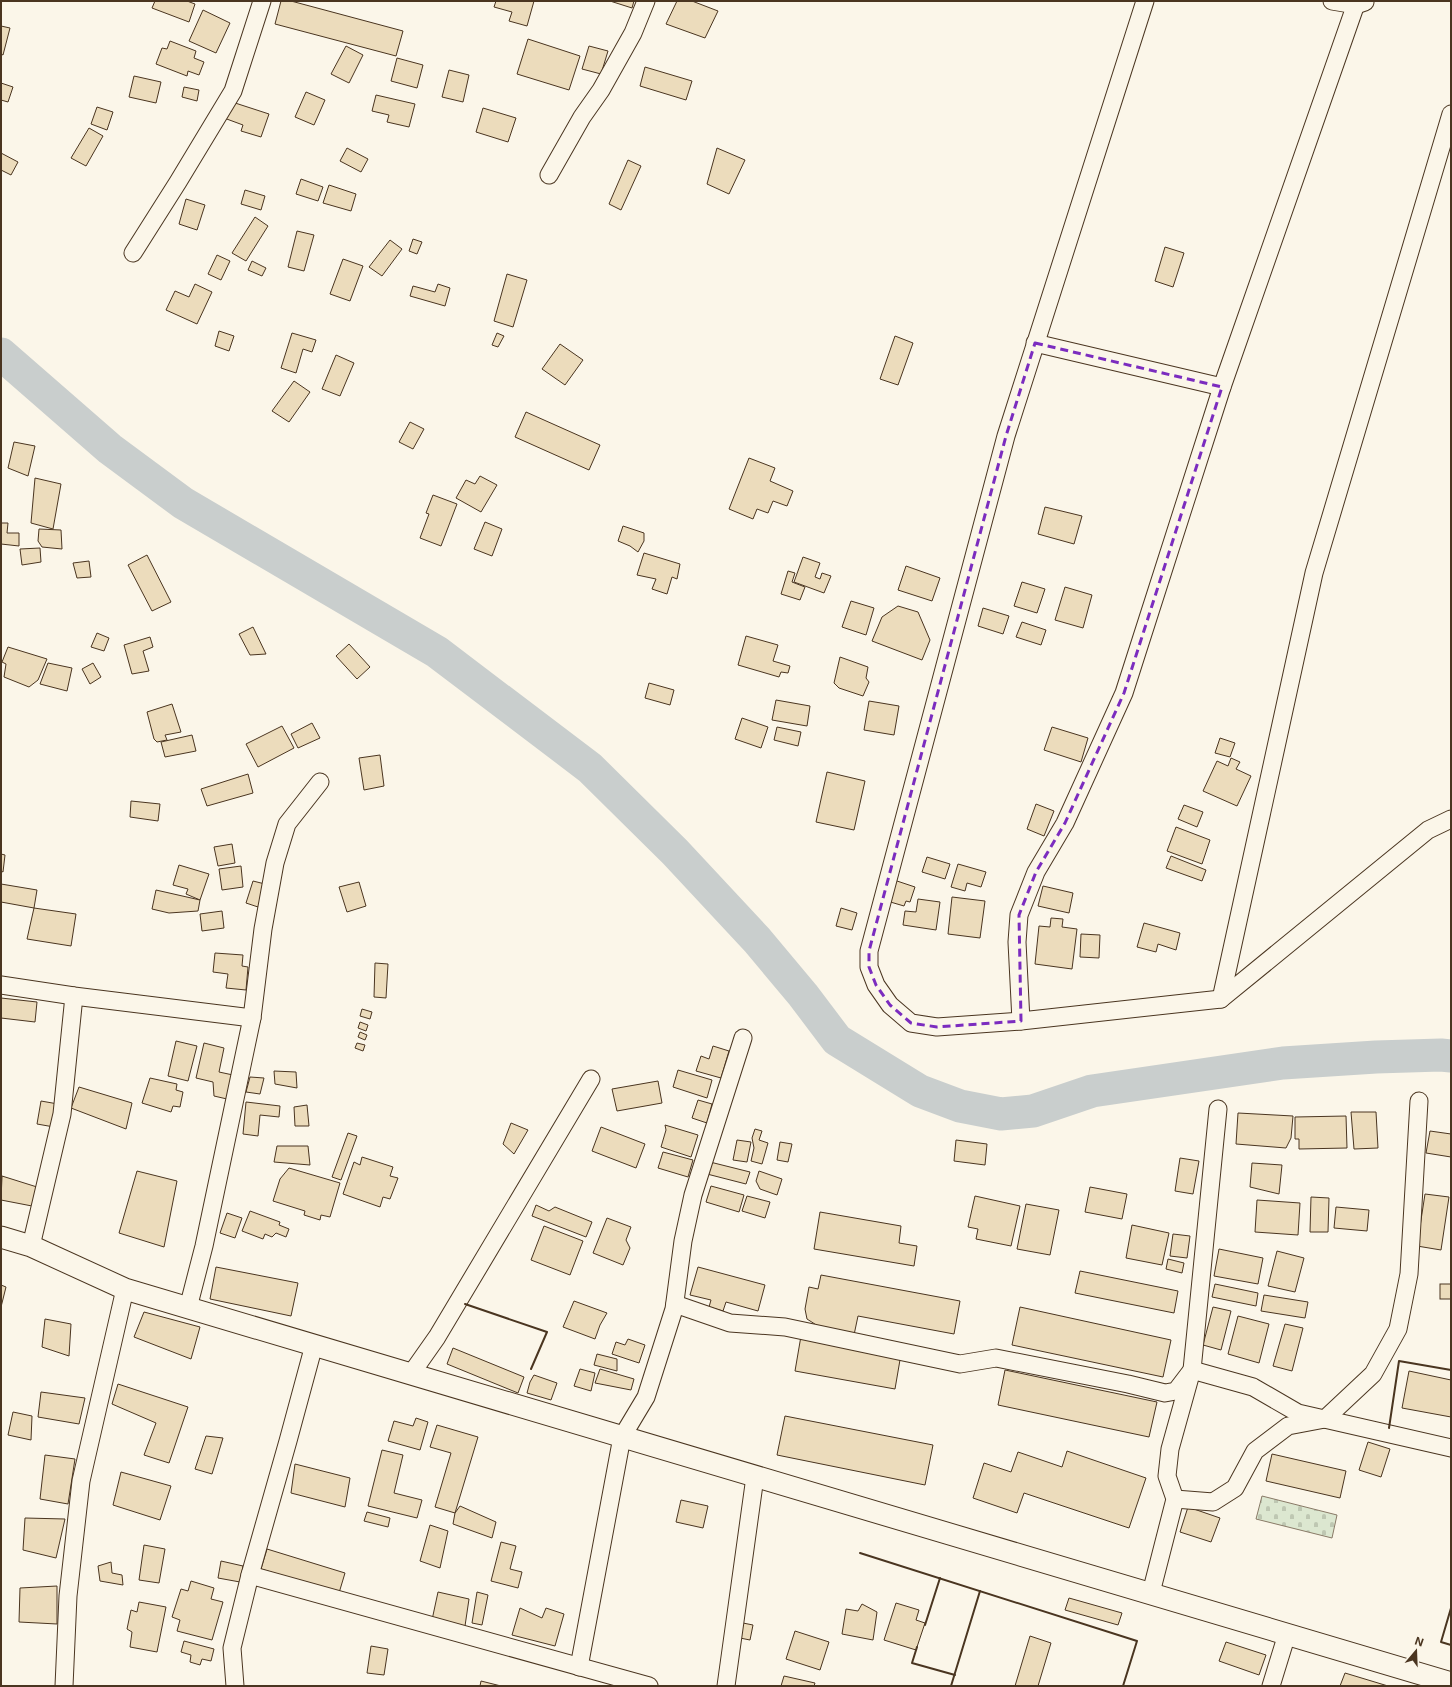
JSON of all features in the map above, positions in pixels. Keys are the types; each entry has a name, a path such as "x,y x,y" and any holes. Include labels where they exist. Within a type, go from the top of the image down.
{"street":[{"path":"134,253 233,91 262,1"},
{"path":"549,175 582,117 601,90 633,33 646,1"},
{"path":"1145,1 1006,436 869,951 869,967 876,985 890,1005 911,1023 937,1026 1021,1021 1221,999 1428,830 1451,819"},
{"path":"1021,1021 1017,942 1019,915 1036,872 1065,823 1124,693 1222,387 1360,2 1332,1"},
{"path":"1221,999 1314,573 1451,114"},
{"path":"1035,343 1222,387"},
{"path":"188,1308 204,1246 252,1018 263,929 275,863 287,824 320,782"},
{"path":"1,985 74,996 252,1018"},
{"path":"31,1246 62,1114 74,996"},
{"path":"579,1666 622,1437 646,1397 675,1304 683,1241 692,1195 743,1038"},
{"path":"411,1374 442,1330 591,1079"},
{"path":"1175,1499 1212,1502 1236,1488 1255,1451 1288,1426 1325,1419 1373,1374 1398,1329 1409,1274 1419,1101"},
{"path":"1154,1585 1175,1499 1167,1476 1170,1450 1192,1370 1218,1109"},
{"path":"1,1237 31,1246 125,1289 1451,1683"},
{"path":"64,1686 68,1596 81,1481 125,1289"},
{"path":"675,1304 730,1323 785,1327 960,1364 996,1358 1128,1384 1164,1393 1176,1391 1192,1370"},
{"path":"235,1686 232,1648 250,1575 314,1345"},
{"path":"1192,1370 1254,1387 1298,1412 1451,1448"},
{"path":"726,1686 755,1477"},
{"path":"250,1575 649,1686"},
{"path":"1271,1686 1287,1634"}],"highlighted area":[{"path":"1035,343 1222,387 1124,693 1065,823 1036,872 1019,915 1021,1021 937,1027 911,1023 890,1005 876,985 869,967 869,951 1006,436"}],"green space":[{"path":"1262,1496 1337,1515 1332,1538 1256,1519"}],"building":[{"path":"155,1 187,1 195,4 189,22 152,8"},
{"path":"281,1 291,1 403,31 396,56 275,24"},
{"path":"496,1 534,1 527,26 509,21 512,12 494,7"},
{"path":"610,1 634,1 632,8"},
{"path":"677,1 692,1 718,11 705,38 666,24"},
{"path":"203,10 230,23 216,53 189,41"},
{"path":"1,26 10,28 3,55 1,54"},
{"path":"528,39 580,56 569,90 517,74"},
{"path":"170,41 196,51 194,58 204,62 199,75 188,71 187,76 156,64 162,48 167,49"},
{"path":"346,46 363,55 349,83 331,74"},
{"path":"589,46 608,51 601,74 582,69"},
{"path":"397,58 423,65 417,88 391,81"},
{"path":"645,67 692,81 686,100 640,86"},
{"path":"449,70 469,75 463,102 442,97"},
{"path":"134,76 161,82 156,103 129,97"},
{"path":"1,83 13,87 8,102 1,100"},
{"path":"184,87 199,90 197,101 182,97"},
{"path":"306,92 325,100 314,125 295,117"},
{"path":"376,95 415,104 409,127 387,122 389,115 372,111"},
{"path":"229,101 269,114 261,137 241,131 243,125 224,118"},
{"path":"97,107 113,112 107,130 91,124"},
{"path":"483,108 516,118 508,142 476,132"},
{"path":"89,128 103,136 86,166 71,158"},
{"path":"347,148 368,159 361,172 340,161"},
{"path":"717,148 745,160 729,194 707,184"},
{"path":"1,153 18,162 11,175 1,170"},
{"path":"628,160 641,166 621,210 609,204"},
{"path":"301,179 323,187 318,201 296,194"},
{"path":"329,185 356,194 351,211 323,203"},
{"path":"245,190 265,196 261,210 241,204"},
{"path":"186,199 205,205 197,230 179,224"},
{"path":"255,217 268,226 246,261 232,253"},
{"path":"297,231 314,235 304,271 288,267"},
{"path":"413,239 422,242 417,254 409,251"},
{"path":"390,240 402,249 382,276 369,267"},
{"path":"1165,247 1184,253 1173,287 1155,281"},
{"path":"217,255 230,261 221,280 208,274"},
{"path":"343,259 363,266 350,301 330,294"},
{"path":"252,261 266,268 262,276 248,270"},
{"path":"507,274 527,280 513,327 494,321"},
{"path":"195,284 212,292 197,324 166,310 175,291 189,297"},
{"path":"438,284 450,288 445,306 410,296 413,286 435,292"},
{"path":"219,331 234,336 229,351 215,346"},
{"path":"292,333 316,340 312,352 303,349 296,373 281,368"},
{"path":"497,333 504,336 498,347 492,345"},
{"path":"895,336 913,343 898,385 880,379"},
{"path":"560,344 583,360 565,385 542,369"},
{"path":"336,355 354,363 340,396 322,389"},
{"path":"294,381 310,392 289,422 272,411"},
{"path":"526,412 600,445 589,470 515,437"},
{"path":"410,422 424,429 413,449 399,442"},
{"path":"14,442 35,446 28,476 8,468"},
{"path":"749,458 775,468 770,481 793,491 787,506 773,501 768,513 757,509 753,519 729,509"},
{"path":"480,476 497,485 481,512 456,498 466,480 475,484"},
{"path":"35,478 61,484 53,529 31,523"},
{"path":"433,495 457,504 441,546 420,538 429,514 426,513"},
{"path":"1045,507 1082,516 1074,544 1038,534"},
{"path":"485,522 502,529 492,556 474,549"},
{"path":"1,523 8,523 7,533 19,533 19,546 1,544"},
{"path":"623,526 644,533 644,541 638,552 630,546 618,541"},
{"path":"39,529 61,530 62,549 42,547 38,541"},
{"path":"40,548 41,562 22,565 20,549"},
{"path":"644,553 680,564 677,579 672,577 667,594 652,589 656,579 637,575"},
{"path":"147,555 171,602 152,611 128,565"},
{"path":"803,557 820,563 815,577 820,579 822,573 831,576 824,593 794,582"},
{"path":"89,561 91,577 77,578 73,563"},
{"path":"906,566 940,578 932,601 898,590"},
{"path":"788,571 795,573 792,582 805,587 800,600 781,594"},
{"path":"1022,582 1045,589 1037,613 1014,606"},
{"path":"1065,587 1092,595 1083,628 1055,620"},
{"path":"851,601 874,608 866,635 842,627"},
{"path":"898,606 918,612 930,640 922,660 872,641 882,617"},
{"path":"983,608 1009,616 1003,634 978,626"},
{"path":"1022,622 1046,630 1041,645 1016,637"},
{"path":"253,627 266,654 250,655 239,634"},
{"path":"97,633 109,638 104,651 91,647"},
{"path":"746,636 778,645 773,661 790,666 788,673 781,672 779,677 738,665"},
{"path":"150,637 153,647 143,651 149,671 132,674 124,645"},
{"path":"349,644 370,667 357,679 336,656"},
{"path":"8,647 47,659 38,680 29,687 4,677 6,664 2,662"},
{"path":"840,657 868,667 866,678 869,682 863,696 839,688 834,683"},
{"path":"48,663 72,668 67,691 40,684"},
{"path":"93,663 101,677 90,684 82,669"},
{"path":"649,683 674,690 670,705 645,698"},
{"path":"776,700 810,706 807,726 772,720"},
{"path":"869,701 899,706 894,735 864,730"},
{"path":"172,704 181,732 165,735 167,740 157,742 154,739 147,712"},
{"path":"742,718 768,727 761,748 735,739"},
{"path":"312,723 320,738 298,748 291,734"},
{"path":"282,726 294,748 258,767 246,744"},
{"path":"777,727 801,732 798,746 774,740"},
{"path":"1052,727 1088,738 1081,762 1044,750"},
{"path":"192,735 196,751 165,757 161,742"},
{"path":"1220,738 1235,743 1230,757 1215,753"},
{"path":"380,755 384,786 364,790 359,758"},
{"path":"1231,758 1240,762 1236,769 1251,776 1237,806 1203,791 1217,761 1228,766"},
{"path":"827,772 865,781 854,830 816,822"},
{"path":"248,774 253,793 207,806 201,789"},
{"path":"131,801 160,804 158,821 130,817"},
{"path":"1036,804 1054,811 1044,836 1027,829"},
{"path":"1184,805 1203,812 1197,827 1178,819"},
{"path":"1176,827 1210,840 1202,864 1167,851"},
{"path":"232,844 235,863 218,866 214,847"},
{"path":"1,854 5,855 3,872 1,871"},
{"path":"1171,856 1206,870 1202,881 1166,868"},
{"path":"927,857 950,864 945,879 922,872"},
{"path":"958,864 986,872 981,887 967,883 965,891 951,887"},
{"path":"179,865 209,874 200,900 186,894 188,889 173,885"},
{"path":"241,866 243,887 222,890 219,869"},
{"path":"894,880 915,887 910,902 906,901 904,906 887,901"},
{"path":"253,881 265,884 258,907 246,903"},
{"path":"359,882 366,906 347,912 339,887"},
{"path":"1,884 37,890 34,908 1,902"},
{"path":"1043,886 1073,893 1069,913 1038,906"},
{"path":"156,890 200,900 198,911 169,913 152,909"},
{"path":"952,897 985,901 980,938 948,934"},
{"path":"918,899 940,902 936,930 903,925 905,911 916,912"},
{"path":"34,908 76,914 71,946 27,939"},
{"path":"841,908 857,913 852,930 836,926"},
{"path":"222,911 224,928 202,931 200,914"},
{"path":"1051,918 1063,919 1062,927 1077,929 1072,969 1035,964 1039,926 1050,927"},
{"path":"1144,923 1180,933 1176,950 1158,944 1156,952 1137,947"},
{"path":"1081,934 1100,935 1099,958 1080,957"},
{"path":"215,953 243,955 242,966 248,967 246,990 226,988 228,974 213,972"},
{"path":"375,963 388,964 386,998 374,997"},
{"path":"1,998 37,1002 35,1022 1,1018"},
{"path":"362,1009 372,1012 370,1019 360,1016"},
{"path":"360,1022 368,1025 366,1031 358,1028"},
{"path":"360,1032 367,1035 365,1040 358,1037"},
{"path":"176,1041 197,1046 188,1081 168,1076"},
{"path":"204,1043 224,1048 219,1072 233,1075 227,1099 214,1096 213,1082 196,1078"},
{"path":"357,1043 365,1045 363,1051 355,1048"},
{"path":"713,1046 729,1051 721,1078 696,1071 701,1056 709,1059"},
{"path":"678,1070 712,1080 707,1098 673,1087"},
{"path":"274,1071 296,1072 297,1088 275,1084"},
{"path":"250,1077 264,1078 260,1094 246,1092"},
{"path":"150,1078 177,1084 176,1090 183,1092 180,1107 173,1106 171,1112 142,1103"},
{"path":"658,1081 662,1103 617,1111 612,1089"},
{"path":"79,1087 132,1103 126,1129 71,1108"},
{"path":"698,1100 712,1104 707,1123 692,1118"},
{"path":"41,1101 58,1104 54,1127 37,1124"},
{"path":"246,1102 280,1106 279,1117 260,1115 258,1136 243,1134"},
{"path":"307,1105 309,1126 295,1126 294,1107"},
{"path":"1351,1112 1376,1112 1378,1148 1354,1149"},
{"path":"1238,1113 1293,1116 1291,1138 1286,1148 1236,1144"},
{"path":"1346,1116 1347,1148 1299,1149 1299,1139 1295,1139 1295,1117"},
{"path":"511,1123 528,1130 514,1154 503,1144"},
{"path":"665,1125 698,1135 691,1157 661,1147 666,1130"},
{"path":"601,1127 645,1144 636,1168 592,1151"},
{"path":"755,1129 762,1131 759,1140 768,1143 762,1164 751,1161 754,1148 752,1138"},
{"path":"1430,1131 1451,1134 1451,1157 1426,1153"},
{"path":"348,1133 357,1136 341,1180 332,1177"},
{"path":"737,1140 751,1142 747,1162 733,1160"},
{"path":"956,1140 987,1144 985,1165 954,1161"},
{"path":"780,1142 792,1144 788,1162 777,1160"},
{"path":"277,1146 308,1146 310,1165 274,1162"},
{"path":"663,1152 693,1160 688,1177 658,1168"},
{"path":"362,1157 393,1167 390,1176 398,1178 390,1199 383,1197 380,1207 343,1194 354,1162 360,1165"},
{"path":"1180,1158 1199,1161 1193,1194 1175,1191"},
{"path":"710,1162 750,1172 746,1184 707,1174"},
{"path":"1252,1163 1282,1165 1279,1194 1250,1187"},
{"path":"289,1168 340,1183 330,1217 321,1215 320,1220 304,1215 305,1211 273,1201 280,1179"},
{"path":"137,1171 177,1181 164,1247 119,1233"},
{"path":"759,1171 782,1179 777,1195 760,1189 756,1181"},
{"path":"2,1176 37,1187 32,1206 1,1200"},
{"path":"711,1186 744,1195 739,1212 706,1202"},
{"path":"1090,1187 1127,1194 1122,1219 1085,1212"},
{"path":"1425,1194 1449,1197 1441,1250 1417,1246"},
{"path":"747,1196 770,1202 765,1218 742,1211"},
{"path":"975,1196 1020,1206 1011,1246 976,1239 978,1229 968,1227"},
{"path":"1311,1197 1329,1198 1328,1232 1310,1232"},
{"path":"1257,1200 1300,1203 1298,1235 1255,1232"},
{"path":"1026,1204 1059,1210 1050,1255 1017,1249"},
{"path":"536,1205 549,1211 555,1207 592,1222 586,1237 532,1216"},
{"path":"1336,1207 1369,1210 1367,1231 1334,1228"},
{"path":"250,1211 280,1222 279,1225 289,1229 286,1237 276,1233 272,1237 265,1234 263,1239 242,1231"},
{"path":"820,1212 901,1226 899,1243 917,1246 914,1266 814,1249"},
{"path":"227,1213 242,1218 235,1238 220,1233"},
{"path":"607,1218 631,1227 626,1240 630,1248 623,1265 593,1253"},
{"path":"1132,1225 1169,1233 1162,1265 1126,1258"},
{"path":"544,1226 583,1241 570,1275 531,1260"},
{"path":"1173,1234 1190,1236 1187,1258 1170,1256"},
{"path":"1219,1249 1263,1258 1258,1284 1214,1276"},
{"path":"1277,1251 1304,1258 1295,1292 1268,1286"},
{"path":"1168,1259 1184,1263 1182,1273 1166,1269"},
{"path":"216,1267 298,1283 291,1316 210,1299"},
{"path":"698,1267 765,1285 758,1311 726,1302 723,1311 709,1307 711,1300 690,1295"},
{"path":"1080,1271 1178,1291 1174,1313 1075,1293"},
{"path":"821,1275 960,1301 954,1334 858,1316 854,1335 821,1328 807,1319 805,1309 809,1287 818,1289"},
{"path":"1215,1284 1258,1293 1256,1306 1212,1297"},
{"path":"1440,1284 1451,1284 1451,1299 1440,1299"},
{"path":"1,1285 6,1287 1,1307"},
{"path":"1264,1295 1308,1302 1305,1318 1261,1311"},
{"path":"574,1301 607,1313 600,1325 595,1339 563,1327"},
{"path":"1020,1307 1171,1340 1163,1377 1012,1345"},
{"path":"1213,1307 1231,1311 1221,1350 1203,1345"},
{"path":"144,1312 200,1327 191,1359 134,1337"},
{"path":"1238,1316 1269,1324 1259,1363 1228,1354"},
{"path":"45,1319 71,1324 69,1356 42,1347"},
{"path":"1285,1324 1303,1328 1292,1371 1273,1366"},
{"path":"801,1336 901,1354 895,1389 795,1371"},
{"path":"628,1339 645,1345 639,1363 612,1354 616,1342 625,1345"},
{"path":"453,1348 524,1377 518,1393 447,1364"},
{"path":"597,1354 617,1359 617,1371 594,1365"},
{"path":"580,1369 595,1373 591,1391 574,1386"},
{"path":"600,1369 634,1379 631,1390 595,1383"},
{"path":"1005,1370 1157,1402 1149,1437 998,1405"},
{"path":"1409,1371 1451,1380 1451,1417 1402,1408"},
{"path":"534,1375 557,1383 551,1400 527,1393"},
{"path":"118,1384 188,1407 169,1463 144,1455 156,1423 112,1404"},
{"path":"41,1392 85,1398 79,1424 38,1417"},
{"path":"13,1412 32,1416 31,1440 8,1435"},
{"path":"785,1416 933,1445 925,1485 777,1455"},
{"path":"416,1418 428,1422 420,1450 388,1441 394,1421 413,1426"},
{"path":"437,1425 478,1437 455,1513 435,1507 451,1453 430,1447"},
{"path":"206,1436 223,1438 212,1474 195,1469"},
{"path":"1368,1442 1390,1449 1381,1477 1359,1470"},
{"path":"382,1450 403,1455 394,1493 422,1500 417,1518 368,1506"},
{"path":"1067,1451 1146,1478 1129,1528 1024,1493 1017,1513 973,1498 984,1463 1011,1472 1018,1452 1062,1467"},
{"path":"1272,1454 1346,1471 1340,1498 1266,1481"},
{"path":"45,1455 75,1459 68,1504 40,1499"},
{"path":"295,1464 350,1478 345,1507 291,1493"},
{"path":"121,1472 171,1486 160,1520 113,1505"},
{"path":"681,1500 708,1506 703,1528 676,1522"},
{"path":"460,1506 496,1522 492,1538 453,1524 455,1513"},
{"path":"1188,1507 1220,1518 1211,1542 1180,1532"},
{"path":"367,1512 390,1518 388,1527 364,1521"},
{"path":"25,1518 65,1519 56,1558 23,1550"},
{"path":"430,1525 448,1531 440,1568 420,1561"},
{"path":"501,1542 516,1546 510,1569 522,1572 518,1588 491,1581"},
{"path":"144,1545 165,1549 159,1583 139,1580"},
{"path":"267,1549 345,1573 339,1593 261,1569"},
{"path":"221,1561 243,1566 240,1582 218,1578"},
{"path":"111,1562 112,1573 122,1575 123,1585 100,1581 98,1566"},
{"path":"191,1581 214,1588 211,1599 223,1602 212,1640 177,1631 180,1620 172,1617 181,1589 188,1591"},
{"path":"57,1586 57,1624 19,1622 20,1588"},
{"path":"438,1592 469,1599 465,1626 432,1620"},
{"path":"477,1592 488,1595 482,1625 472,1623"},
{"path":"1069,1598 1122,1613 1118,1625 1065,1610"},
{"path":"139,1602 166,1607 157,1652 130,1647 132,1632 127,1629 131,1610 137,1612"},
{"path":"896,1603 919,1610 916,1620 925,1623 916,1650 884,1640"},
{"path":"862,1604 877,1612 873,1640 842,1634 846,1609 858,1611"},
{"path":"520,1608 542,1618 546,1608 564,1614 555,1646 512,1635"},
{"path":"743,1623 753,1625 750,1640 740,1638"},
{"path":"795,1631 829,1642 820,1670 786,1659"},
{"path":"1030,1636 1051,1643 1038,1686 1015,1686"},
{"path":"184,1641 214,1649 211,1661 202,1659 200,1665 190,1662 191,1655 181,1652"},
{"path":"1226,1642 1266,1655 1259,1675 1219,1661"},
{"path":"371,1646 388,1649 384,1675 367,1673"},
{"path":"1345,1673 1388,1686 1340,1686"},
{"path":"784,1676 815,1683 814,1686 781,1686"},
{"path":"481,1681 501,1686 480,1686"}],"waterway":[{"path":"1,354 110,449 183,503 437,652 590,768 675,852 757,940 803,995 837,1040 920,1091 960,1106 1001,1114 1033,1111 1092,1091 1283,1063 1376,1057 1451,1056"}],"wall":[{"path":"465,1304 547,1332 531,1369"},
{"path":"1389,1428 1399,1361 1451,1370"},
{"path":"860,1553 1137,1641 1123,1686"},
{"path":"925,1625 940,1578"},
{"path":"951,1686 980,1591"},
{"path":"1451,1608 1441,1642 1451,1645"},
{"path":"917,1647 912,1663 955,1675"}]}
